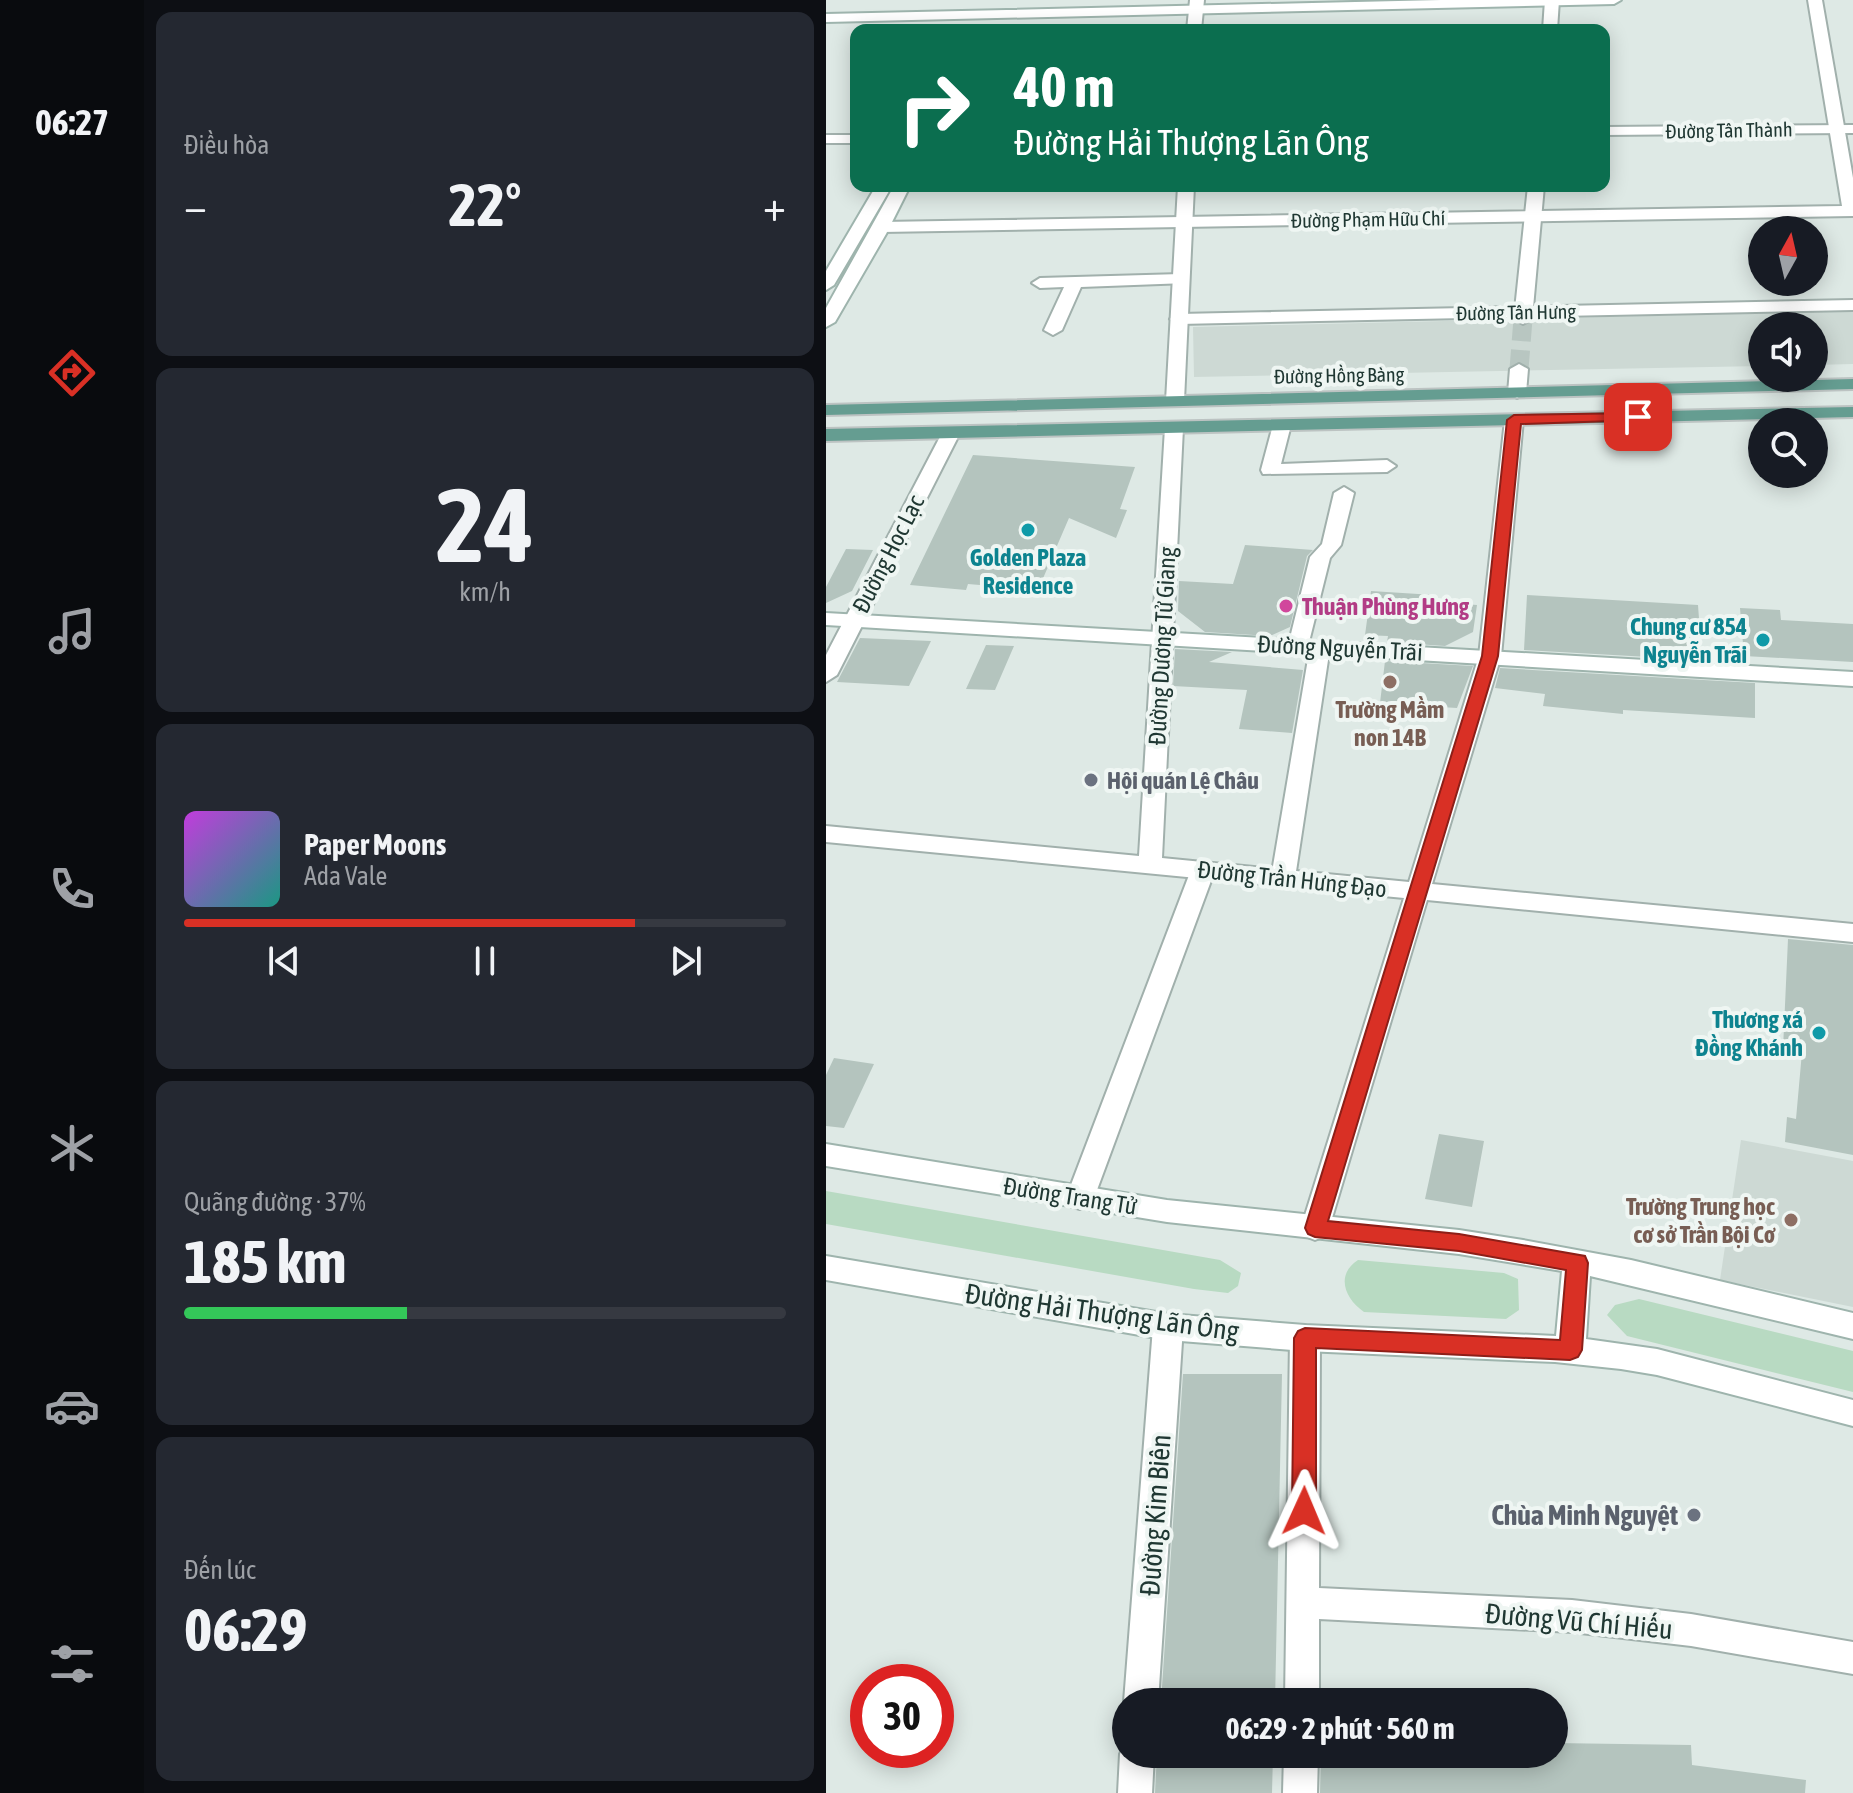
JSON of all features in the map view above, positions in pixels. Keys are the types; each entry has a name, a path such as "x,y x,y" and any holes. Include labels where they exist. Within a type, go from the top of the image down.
{"main road":[{"name":"Đường Hồng Bàng","path":"826,410 1853,384"},
{"path":"1514,420 1517,393"},
{"path":"1174,428 1175,401"},
{"path":"951,433 964,407"},
{"path":"826,435 1853,412"}],"street":[{"path":"972,24 983,0"},
{"path":"989,24 999,0"},
{"path":"826,18 1196,5 1614,0"},
{"path":"1815,0 1845,129 1852,211"},
{"path":"1550,24 1552,1"},
{"name":"Đường Tân Thành","path":"1610,131 1845,129"},
{"path":"826,139 850,139"},
{"path":"826,285 881,192"},
{"path":"826,322 899,192"},
{"path":"1175,401 1186,192"},
{"path":"1523,316 1535,192"},
{"name":"Đường Phạm Hữu Chí","path":"862,227 1852,211"},
{"path":"1040,283 1181,279"},
{"path":"1053,330 1075,282"},
{"name":"Đường Tân Hưng","path":"1179,319 1523,316 1853,305"},
{"path":"1517,393 1519,369"},
{"path":"1514,420 1490,656 1315,1228 1459,1242 1577,1263 1678,1283 1853,1326"},
{"path":"1282,425 1270,470 1387,466"},
{"name":"Đường Dương Tử Giang","path":"1150,865 1174,428"},
{"name":"Đường Học Lạc","path":"826,675 951,433"},
{"path":"1283,878 1320,557 1331,545 1344,493"},
{"name":"Đường Nguyễn Trãi","path":"826,619 1853,679"},
{"name":"Đường Trần Hưng Đạo","path":"826,834 1853,933"},
{"path":"1080,1198 1203,870"},
{"name":"Đường Trang Tử","path":"826,1155 1080,1198 1315,1228"},
{"path":"1570,1350 1577,1263"},
{"name":"Đường Hải Thượng Lãn Ông","path":"826,1268 1168,1327 1305,1338 1570,1350 1657,1362 1853,1413"},
{"name":"Đường Kim Biên","path":"1142,1688 1168,1327"},
{"path":"1302,1688 1305,1338"},
{"name":"Đường Vũ Chí Hiếu","path":"1303,1603 1572,1616 1691,1630 1853,1658"},
{"path":"1135,1793 1136,1768"},
{"path":"1300,1793 1301,1768"}],"shaded area":[{"path":"1853,311 1853,364 1828,365 1828,312 1812,312"},
{"path":"1748,314 1748,366 1194,377 1193,327"},
{"name":"Trường Trung học cơ sở Trần Bội Cơ","path":"1741,1140 1853,1161 1853,1307 1720,1280"}],"green space":[{"path":"826,1191 1220,1260 1241,1273 1238,1286 1228,1293 1194,1289 826,1224"},
{"path":"1358,1260 1504,1273 1518,1279 1519,1310 1506,1319 1364,1312 1357,1307 1345,1287 1347,1273"},
{"path":"1639,1299 1853,1351 1853,1392 1627,1336 1607,1315 1615,1305"}],"building":[{"name":"Golden Plaza Residence","path":"973,455 1135,467 1120,509 1127,510 1116,538 1069,518 1038,590 968,584 966,590 910,585"},
{"path":"1245,545 1313,550 1307,556 1290,627 1270,636 1205,632 1178,611 1179,581 1233,584"},
{"path":"846,549 873,550 852,591 826,603 826,587"},
{"path":"1371,591 1434,595 1433,602 1477,605 1473,632 1445,646 1387,642 1388,636 1365,635"},
{"path":"1527,595 1698,605 1702,660 1524,650"},
{"path":"1740,608 1780,610 1781,620 1853,624 1853,662 1744,656"},
{"path":"860,638 931,641 909,686 837,682"},
{"path":"986,645 1014,646 995,690 966,689"},
{"path":"1175,649 1232,652 1209,662 1303,670 1292,733 1239,729 1247,690 1173,686"},
{"path":"1385,661 1473,666 1457,708 1380,703"},
{"path":"1500,668 1755,683 1755,718 1623,710 1623,714 1543,706 1545,694 1495,688"},
{"name":"Thương xá Đồng Khánh","path":"1788,939 1853,945 1853,1155 1785,1142 1787,1117 1796,1119 1802,1052 1783,1049"},
{"path":"834,1058 874,1064 844,1128 826,1126 826,1075"},
{"path":"1439,1134 1484,1141 1472,1207 1425,1199"},
{"path":"1183,1374 1282,1374 1275,1688 1162,1688"},
{"path":"1568,1743 1691,1745 1692,1765 1806,1780 1805,1793 1320,1793 1321,1768 1568,1768"},
{"path":"1156,1768 1273,1768 1272,1793 1155,1793"}],"tunnel":[{"path":"1519,369 1523,319"}],"place":[{"name":"Golden Plaza Residence","path":"1028,530"},
{"name":"Thuận Phùng Hưng","path":"1286,606"},
{"name":"Chung cư 854 Nguyễn Trãi","path":"1763,640"},
{"name":"Trường Mầm non 14B","path":"1390,682"},
{"name":"Hội quán Lệ Châu","path":"1091,780"},
{"name":"Thương xá Đồng Khánh","path":"1819,1033"},
{"name":"Trường Trung học cơ sở Trần Bội Cơ","path":"1791,1220"},
{"name":"Chùa Minh Nguyệt","path":"1694,1515"}],"route":[{"path":"1304,1511 1305,1338 1570,1350 1577,1263 1459,1242 1315,1228 1490,656 1514,420 1638,417"}]}
